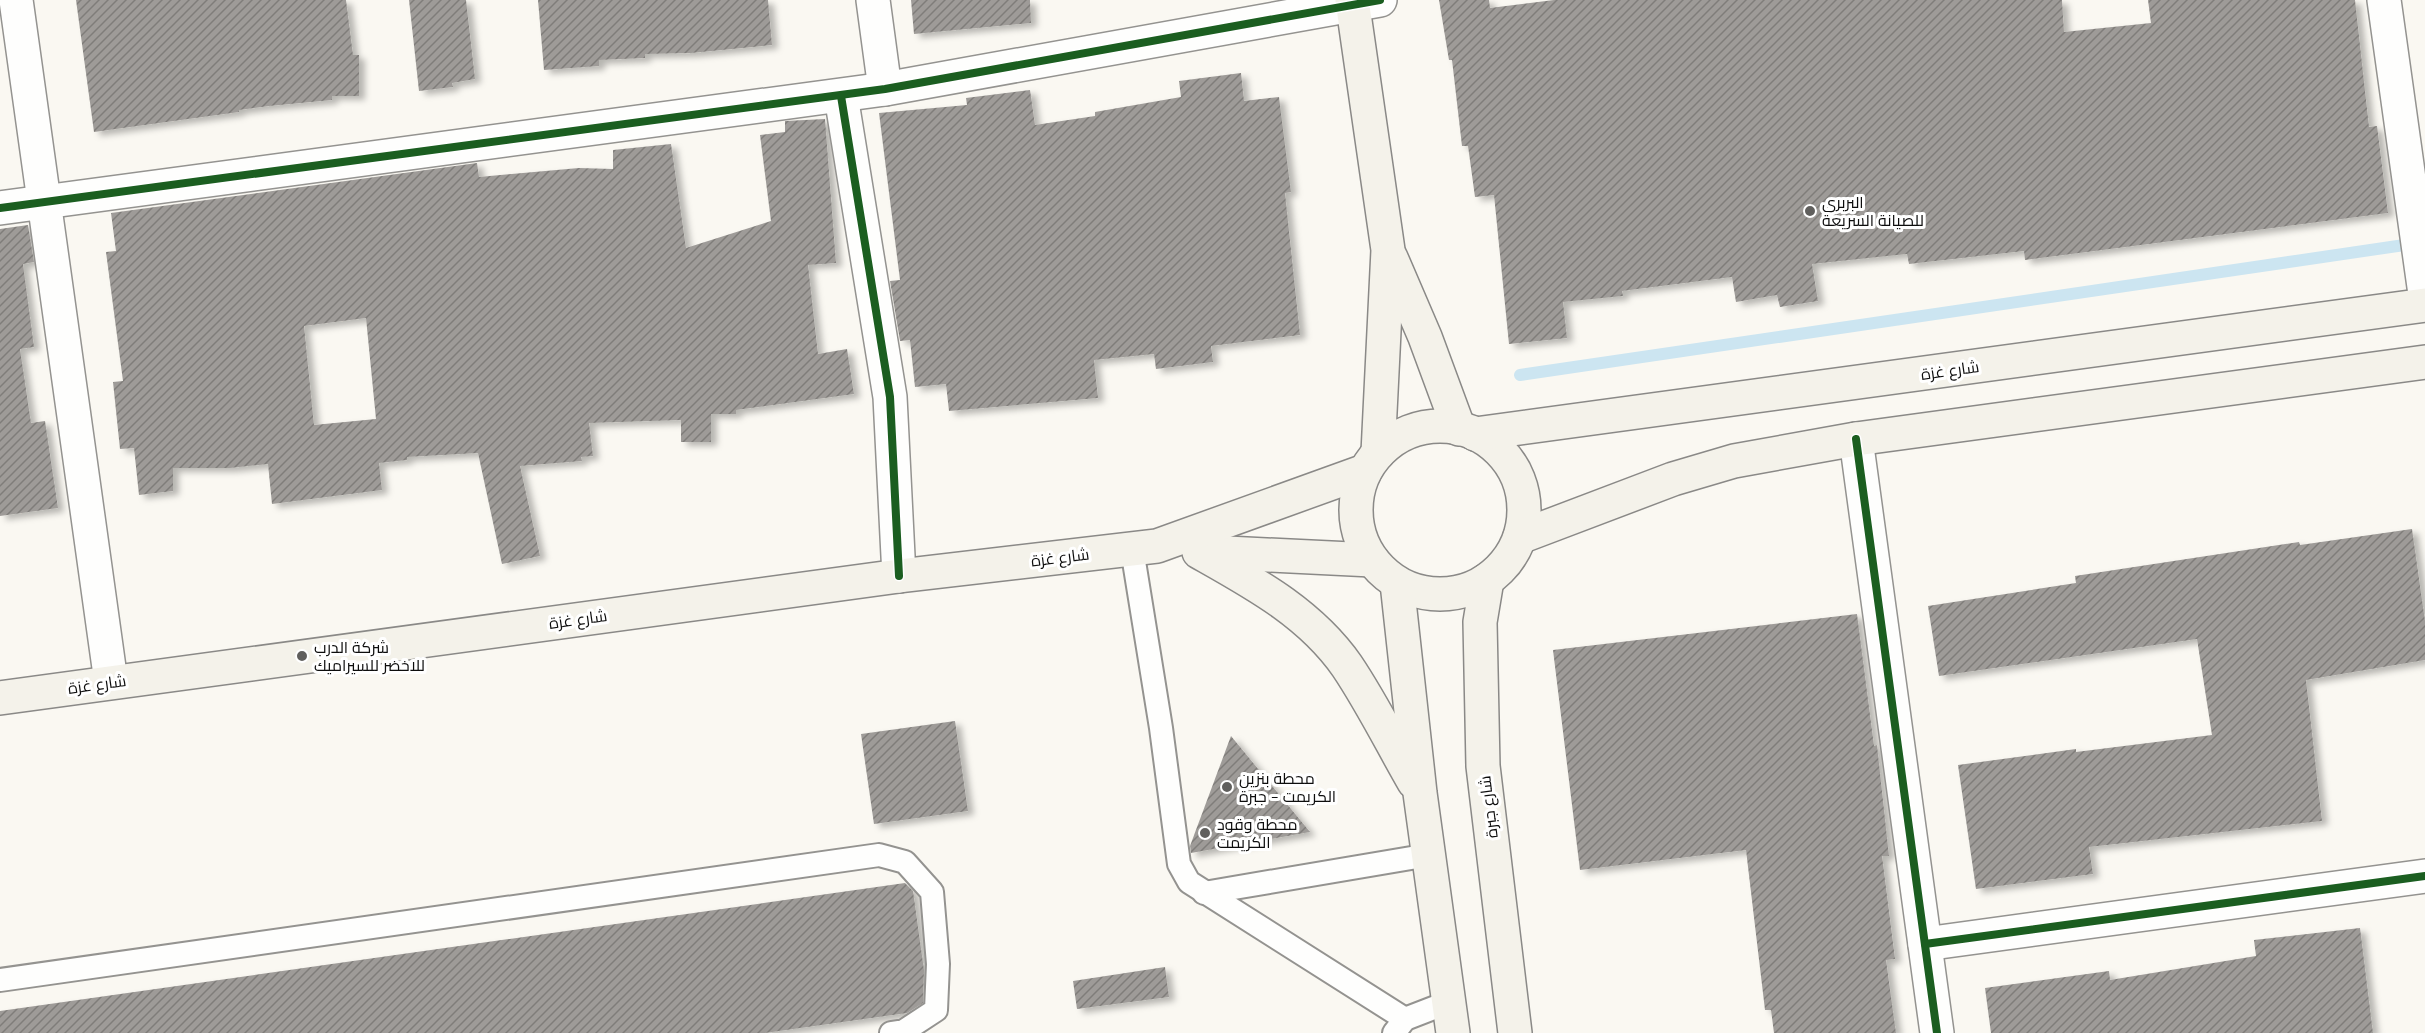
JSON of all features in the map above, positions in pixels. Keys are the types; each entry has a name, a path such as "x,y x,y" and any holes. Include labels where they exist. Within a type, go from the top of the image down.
{"main road":[{"path":"1361,1 1388,250 1371,462 1356,501 1358,532 1372,560 1397,583 1427,594 1458,592 1487,580 1508,561 1520,537 1525,506 1518,476 1500,452 1467,431 1437,426 1415,430 1395,440 1371,462"},
{"path":"1388,250 1467,431"},
{"name":"شارع غزة","path":"1467,431 2425,305"},
{"path":"1520,537 1673,479 1734,461 1856,439 2425,362"},
{"name":"شارع غزة","path":"1144,548 1371,462"},
{"name":"شارع غزة","path":"0,698 900,576 1144,548 1372,560"},
{"path":"1199,552 1265,589 1317,632 1346,666 1420,793"},
{"name":"شارع جبرة","path":"1487,580 1480,622 1483,766 1515,1033"},
{"path":"1397,583 1420,793 1451,1018"}],"street":[{"path":"16,0 111,682"},
{"path":"873,0 885,89"},
{"path":"2384,0 2425,294"},
{"path":"0,208 841,96 1361,1"},
{"path":"841,96 890,397 900,576"},
{"path":"1856,439 1937,1033"},
{"path":"1925,944 2425,876"}],"lane":[{"path":"1144,548 1161,728 1179,864 1190,882 1399,1026 1451,1018"},
{"path":"0,980 879,855 905,862 932,892 938,964 936,1010 904,1031 891,1033"},
{"path":"1204,893 1429,855"}],"building":[{"path":"76,0 346,0 353,55 359,55 359,96 332,96 332,100 239,110 239,112 94,132"},
{"path":"409,0 466,0 475,79 452,83 453,87 419,91"},
{"path":"538,0 768,0 772,45 691,53 645,54 645,58 599,60 599,66 544,70"},
{"path":"911,0 1030,0 1031,23 914,34"},
{"path":"1439,0 1489,0 1490,8 1554,0 2062,0 2064,32 2151,23 2148,0 2355,0 2369,127 2377,126 2388,213 2025,260 2024,251 1909,264 1907,254 1812,264 1818,301 1780,307 1777,295 1736,302 1732,277 1622,291 1623,296 1563,302 1567,338 1509,344 1494,195 1475,197 1468,146 1462,146 1452,60 1449,60"},
{"path":"1241,73 1244,101 1279,97 1291,192 1285,193 1300,335 1211,346 1213,362 1156,369 1154,354 1094,360 1098,398 949,411 946,384 915,387 910,340 900,341 890,281 900,280 879,113 967,105 966,98 1030,90 1035,125 1095,116 1095,112 1181,97 1179,81"},
{"path":"825,119 836,263 808,265 818,354 847,349 854,394 736,410 736,414 711,414 711,442 681,442 681,420 589,423 593,456 581,457 582,461 520,466 540,556 502,564 478,453 407,457 407,460 379,463 382,490 272,504 268,464 230,468 173,468 173,491 139,495 134,448 120,449 113,382 123,381 106,252 116,251 111,213 477,163 479,177 579,168 613,169 613,150 671,144 686,248 771,221 760,135 785,132 785,121","holes":["366,318 376,419 314,425 304,326"]},
{"path":"28,225 34,262 23,264 34,347 20,349 31,423 45,421 58,508 0,516 0,229"},
{"path":"2412,529 2425,621 2425,660 2306,680 2322,821 2089,847 2093,874 1976,889 1958,765 2076,749 2076,752 2212,735 2197,639 1939,676 1928,606 2076,583 2075,576 2299,542 2300,545"},
{"path":"1857,614 1874,746 1877,745 1889,856 1882,856 1895,959 1886,960 1896,1033 1774,1033 1771,1010 1765,1010 1746,850 1580,870 1553,650"},
{"path":"955,721 968,811 874,824 861,734"},
{"path":"1231,736 1310,832 1191,853 1190,846"},
{"path":"905,883 913,891 924,970 923,1003 907,1013 765,1033 0,1033 0,1011"},
{"path":"2360,928 2373,1033 1991,1033 1985,988 2109,971 2110,980 2256,956 2254,940"},
{"path":"1165,967 1169,997 1077,1009 1073,981"}],"waterway":[{"path":"1520,375 2418,243"}],"cycle path":[{"path":"0,208 885,89 1380,0"},
{"path":"841,96 890,397 899,576"},
{"path":"1856,439 1937,1033"},
{"path":"1925,944 2425,876"}],"place":[{"name":"البربري للصيانة السريعة","path":"1810,211"},
{"name":"شركة الدرب للاخضر للسيراميك","path":"302,656"},
{"name":"محطة بنزين الكريمت - جبرة","path":"1227,787"},
{"name":"محطة وقود الكريمت","path":"1205,833"}]}
